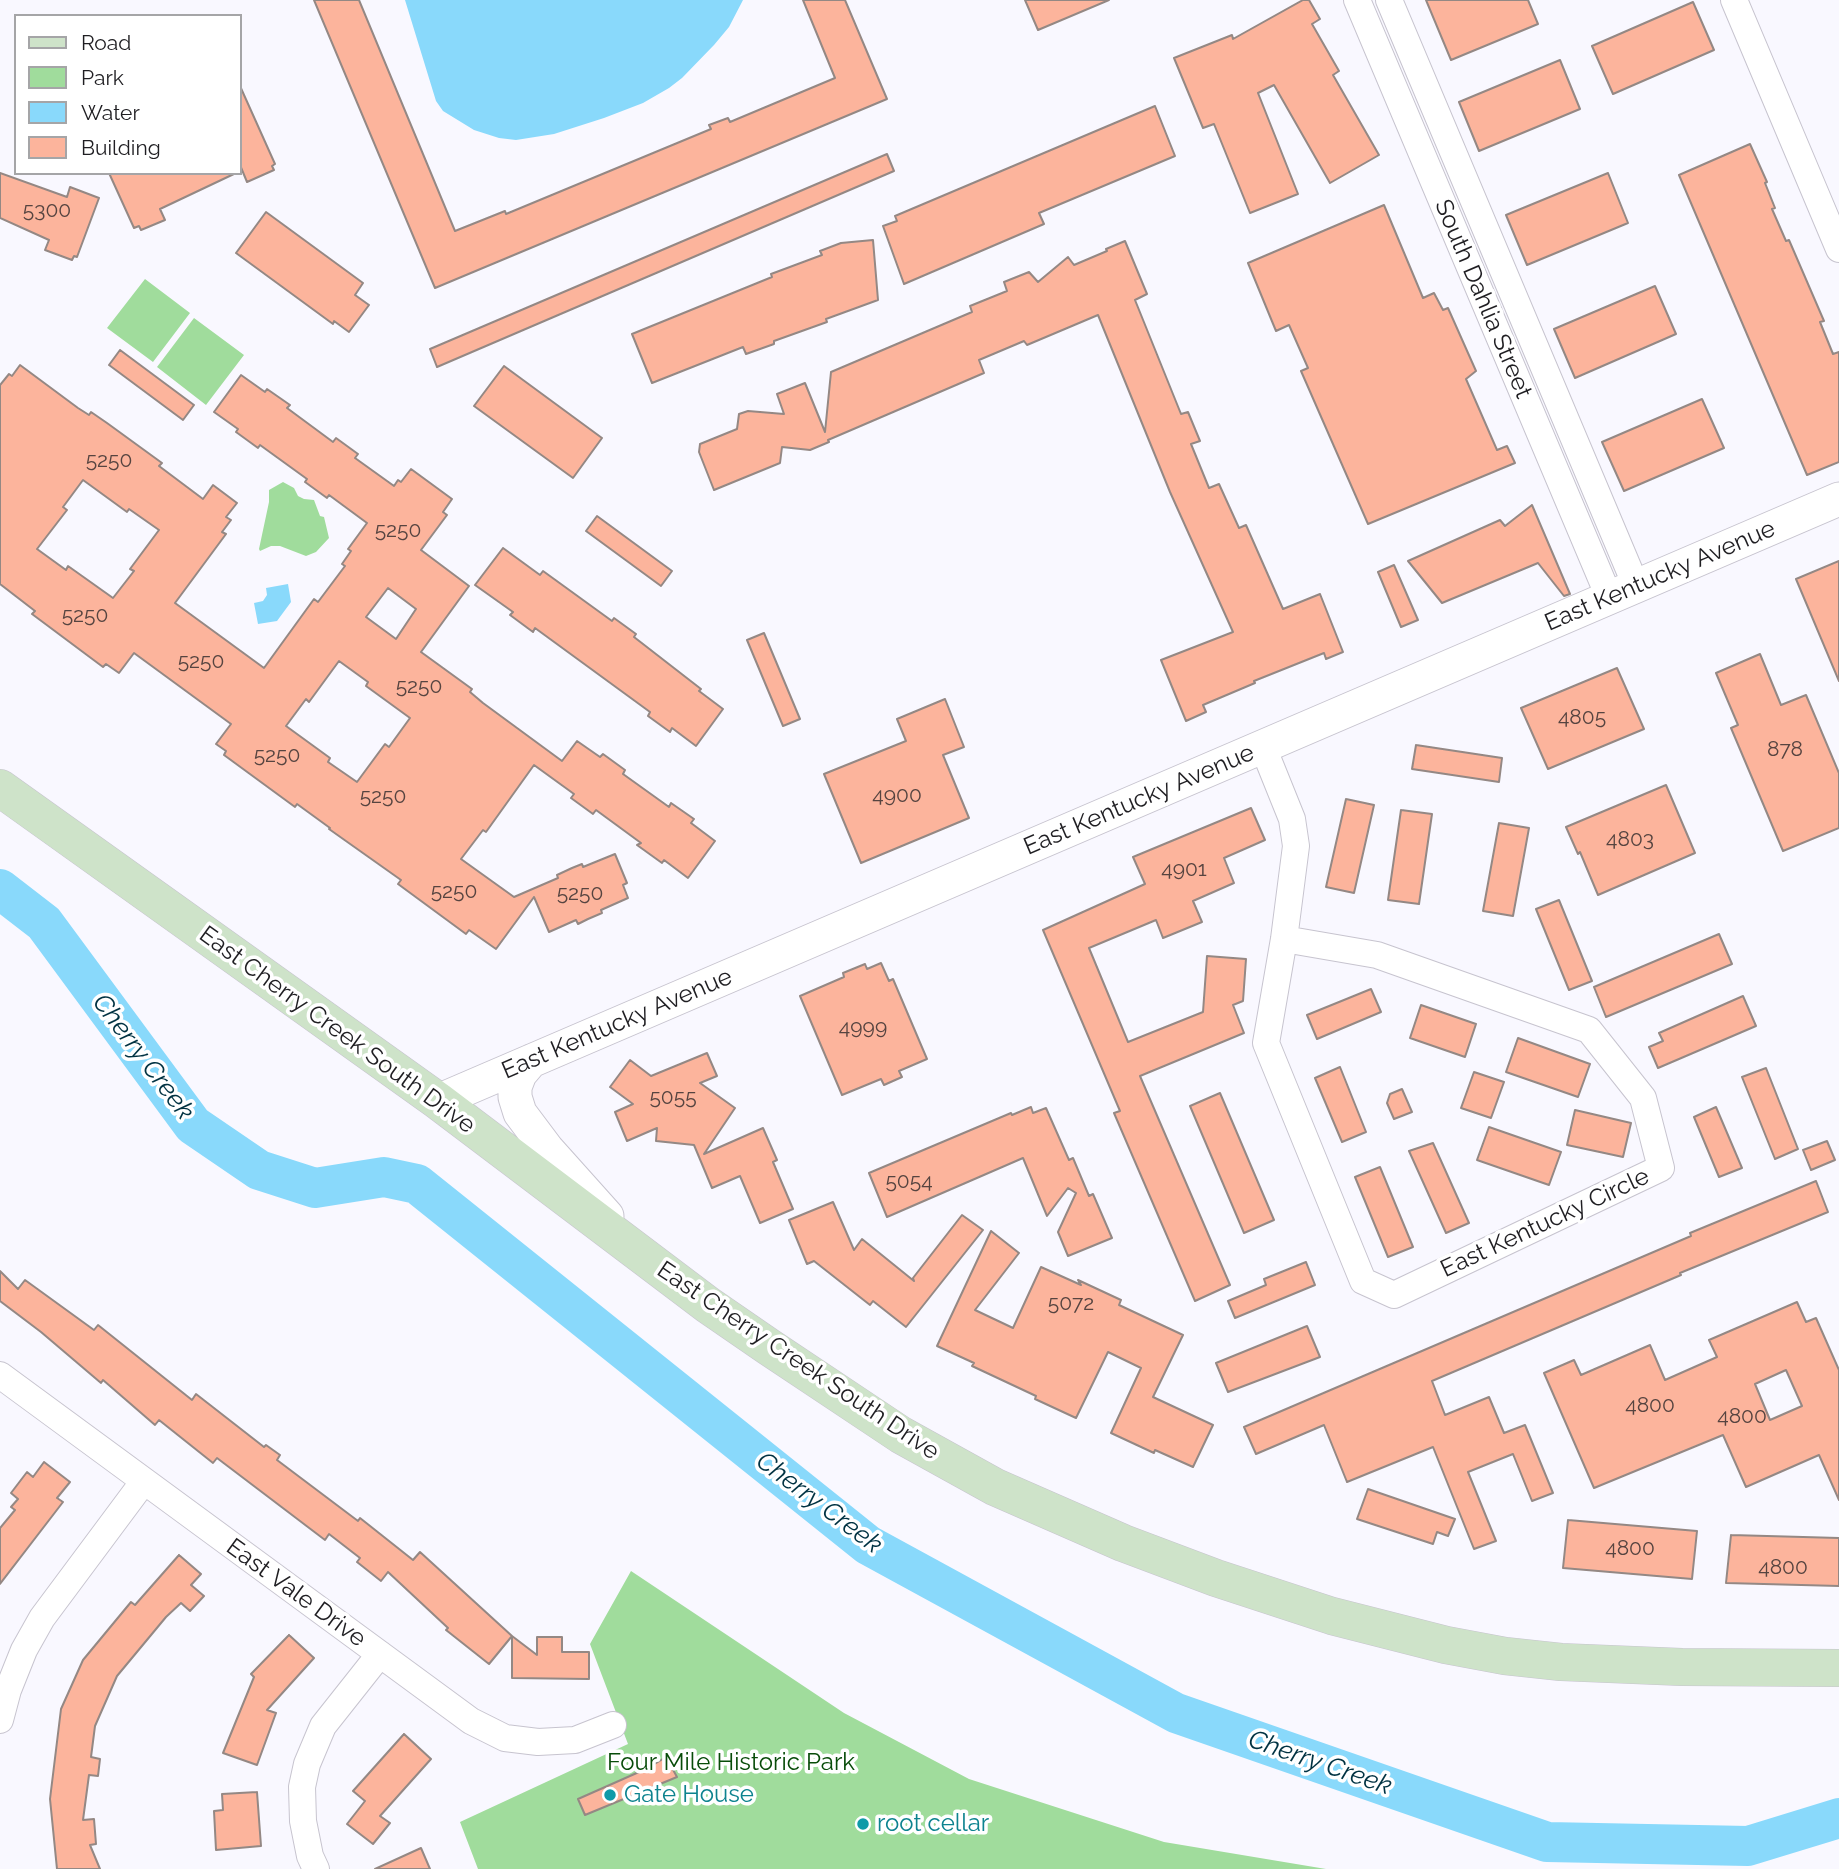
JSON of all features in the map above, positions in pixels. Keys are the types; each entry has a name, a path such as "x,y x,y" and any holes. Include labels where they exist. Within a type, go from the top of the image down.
{"main road":[{"name":"East Cherry Creek South Drive","path":"0,788 438,1101 708,1305 901,1435 958,1468 1044,1510 1123,1543 1268,1597 1384,1631 1505,1656 1615,1665 1839,1668"}],"street":[{"name":"South Dahlia Street","path":"1357,0 1623,592"},
{"name":"South Dahlia Street","path":"1389,0 1623,592"},
{"path":"1734,0 1839,249"},
{"name":"East Kentucky Avenue","path":"438,1101 1839,499"},
{"name":"East Kentucky Circle","path":"1263,747 1296,832 1284,939 1266,1043 1363,1280 1394,1295 1661,1168 1643,1098 1589,1030 1377,955 1284,939"},
{"path":"531,1061 520,1074 515,1087 520,1113 555,1158 641,1254"},
{"name":"East Vale Drive","path":"0,1375 471,1721 505,1738 538,1742 575,1740 613,1725"},
{"path":"0,1720 8,1690 24,1650 42,1618 144,1481"},
{"path":"316,1869 310,1856 303,1821 302,1787 307,1764 323,1726 380,1654"}],"green space":[{"path":"145,279 190,313 153,362 107,328"},
{"path":"194,318 244,355 206,405 157,367"},
{"path":"283,482 294,488 298,496 314,500 320,516 324,517 329,538 316,552 306,556 280,546 271,546 260,551 259,549 269,490"},
{"name":"Four Mile Historic Park","path":"631,1571 844,1713 969,1779 1164,1842 1326,1869 478,1869 460,1822 628,1744 590,1644"}],"water":[{"path":"405,0 743,0 729,27 714,45 669,88 643,103 604,118 554,134 516,140 474,130 443,111 436,101"},
{"path":"288,584 291,602 277,621 258,624 254,603 263,601 267,595 266,588"}],"building":[{"path":"314,0 359,0 455,231 505,211 506,214 711,129 709,125 728,118 730,122 835,78 803,0 845,0 887,99 435,288"},
{"path":"1025,0 1109,0 1038,30"},
{"path":"1303,0 1309,0 1320,19 1312,24 1339,71 1333,75 1379,155 1330,183 1274,85 1258,93 1298,194 1250,213 1214,124 1203,128 1174,58 1232,35 1233,39"},
{"path":"1426,0 1528,0 1538,24 1451,60"},
{"path":"1693,2 1714,50 1613,94 1592,46"},
{"path":"1560,60 1580,109 1479,151 1459,102"},
{"path":"242,90 275,164 272,166 274,170 247,182 242,170"},
{"path":"1155,106 1175,156 1039,213 1044,224 904,284 883,226 897,221 895,216"},
{"path":"1750,144 1767,182 1765,183 1775,208 1772,209 1786,241 1789,240 1824,321 1820,322 1833,354 1839,352 1839,462 1807,475 1679,175"},
{"path":"887,154 894,171 437,367 430,349"},
{"path":"0,173 67,197 70,187 99,198 77,257 74,256 72,260 45,250 49,240 0,218"},
{"path":"1608,173 1628,223 1527,265 1506,215"},
{"path":"110,175 232,175 160,209 165,220 141,230 139,226 134,228"},
{"path":"1384,205 1423,298 1434,293 1443,310 1448,308 1476,371 1466,379 1497,450 1507,446 1515,463 1368,524 1301,371 1308,368 1289,325 1276,331 1248,263"},
{"path":"266,212 363,283 355,295 369,305 349,332 334,321 333,324 236,253"},
{"path":"873,240 878,300 774,341 774,344 746,354 743,347 652,383 632,334 822,255 820,251 841,243"},
{"path":"1125,241 1147,294 1135,300 1181,414 1188,412 1200,441 1191,444 1209,488 1219,484 1239,528 1246,525 1283,609 1320,594 1343,652 1326,659 1324,653 1254,681 1255,683 1203,705 1206,712 1186,721 1161,660 1233,632 1170,492 1098,315 1027,345 1024,341 979,360 984,373 810,450 782,447 780,463 714,490 699,452 700,444 737,429 739,414 748,411 784,414 777,394 805,383 825,432 831,372 972,312 970,306 1007,291 1004,282 1029,272 1038,282 1068,257 1074,265"},
{"path":"1655,286 1676,334 1575,378 1554,329"},
{"path":"120,350 194,405 183,420 109,365"},
{"path":"20,365 78,408 89,415 91,412 162,463 159,466 203,499 213,485 237,503 226,517 231,520 222,532 226,534 175,603 264,668 314,599 318,602 345,566 342,564 351,551 348,549 367,523 329,495 327,498 305,482 307,479 260,445 258,448 214,412 241,375 290,405 287,408 333,442 336,438 358,454 355,458 394,486 398,480 401,482 411,469 452,499 443,512 447,515 421,550 469,586 421,652 472,689 470,692 483,703 562,761 577,741 600,757 603,754 625,770 623,774 669,807 671,803 694,819 691,823 715,841 688,878 637,845 641,843 596,810 593,814 571,798 574,794 534,765 486,832 483,830 461,859 514,897 558,878 557,875 572,868 582,864 583,867 615,854 627,883 623,885 628,898 578,924 576,920 549,932 534,897 496,949 469,930 466,934 398,884 401,880 224,755 226,751 216,744 231,724 134,653 119,673 106,664 103,667 32,614 35,611 0,584 0,385 9,374 12,376","holes":["83,480 127,512 129,509 159,530 130,569 134,571 113,598 68,566 66,570 37,549 67,510 63,507","388,588 416,609 396,639 366,617","339,661 368,682 366,686 410,718 389,747 385,744 357,782 328,762 330,758 286,726 306,699 309,702"]},
{"path":"504,366 602,438 573,478 474,406"},
{"path":"1702,399 1724,448 1624,491 1602,442"},
{"path":"1532,505 1570,594 1564,596 1538,563 1442,603 1408,561 1500,520 1505,526"},
{"path":"597,516 672,571 661,586 586,531"},
{"path":"503,548 540,575 543,571 612,621 614,618 636,634 634,637 723,709 696,746 672,728 670,732 648,716 650,712 535,628 533,632 510,615 513,612 475,585"},
{"path":"1839,561 1839,681 1796,579"},
{"path":"1394,565 1418,620 1401,627 1378,572"},
{"path":"764,633 800,719 783,726 747,640"},
{"path":"1760,654 1781,705 1806,695 1839,773 1839,828 1783,851 1731,728 1738,725 1716,673"},
{"path":"1617,668 1644,729 1548,769 1521,708"},
{"path":"945,699 964,747 943,755 969,818 861,863 824,774 906,741 897,719"},
{"path":"1416,745 1502,758 1499,782 1412,769"},
{"path":"1666,785 1695,853 1598,895 1566,827"},
{"path":"1346,799 1374,805 1354,893 1326,887"},
{"path":"1251,808 1265,840 1224,858 1234,883 1193,901 1202,922 1163,938 1156,920 1089,948 1128,1042 1203,1012 1207,956 1246,959 1243,1001 1233,1005 1244,1033 1140,1076 1230,1285 1195,1301 1114,1113 1120,1111 1043,930 1145,884 1133,857"},
{"path":"1401,810 1432,814 1419,904 1388,900"},
{"path":"1499,823 1529,828 1513,916 1483,911"},
{"path":"1559,900 1592,981 1569,990 1536,909"},
{"path":"1719,934 1732,964 1606,1017 1594,987"},
{"path":"881,963 889,981 893,979 927,1059 899,1071 902,1077 884,1085 881,1079 842,1095 800,996 844,977 843,973 865,964 867,969"},
{"path":"1371,989 1381,1012 1317,1039 1307,1015"},
{"path":"1743,996 1756,1026 1658,1068 1649,1047 1663,1041 1659,1033"},
{"path":"1421,1005 1476,1024 1465,1057 1410,1038"},
{"path":"1518,1038 1590,1064 1578,1097 1506,1072"},
{"path":"707,1053 717,1076 700,1083 735,1108 704,1154 763,1128 777,1160 773,1162 793,1209 760,1223 740,1176 712,1188 694,1145 656,1141 657,1128 627,1141 615,1112 633,1104 610,1087 630,1060 651,1076"},
{"path":"1340,1067 1366,1132 1342,1142 1315,1078"},
{"path":"1766,1068 1798,1149 1775,1159 1742,1077"},
{"path":"1474,1072 1504,1082 1491,1118 1461,1108"},
{"path":"1402,1089 1412,1112 1394,1119 1387,1103 1390,1094"},
{"path":"1220,1093 1274,1220 1244,1233 1190,1106"},
{"path":"1031,1107 1033,1113 1046,1108 1069,1160 1073,1158 1089,1196 1093,1194 1112,1238 1068,1256 1058,1232 1076,1193 1068,1188 1047,1216 1023,1158 887,1217 869,1173"},
{"path":"1716,1107 1742,1168 1719,1177 1694,1117"},
{"path":"1575,1110 1631,1123 1623,1157 1567,1145"},
{"path":"1489,1127 1561,1152 1549,1185 1477,1160"},
{"path":"1827,1141 1835,1160 1811,1170 1803,1150"},
{"path":"1433,1143 1469,1223 1446,1233 1409,1151"},
{"path":"1380,1167 1413,1247 1388,1257 1355,1177"},
{"path":"1816,1181 1828,1212 1432,1381 1445,1415 1489,1397 1504,1433 1525,1425 1553,1493 1532,1501 1513,1454 1468,1472 1496,1541 1474,1549 1433,1447 1347,1482 1324,1425 1256,1454 1244,1427"},
{"path":"833,1202 854,1250 862,1239 914,1281 913,1278 962,1215 983,1230 906,1327 873,1301 870,1305 814,1261 807,1264 789,1220"},
{"path":"991,1231 1019,1253 975,1310 1013,1328 1041,1267 1121,1300 1119,1305 1183,1335 1153,1397 1213,1425 1193,1467 1111,1433 1141,1368 1108,1352 1076,1418 937,1346"},
{"path":"1306,1262 1315,1285 1235,1318 1228,1301 1266,1285 1264,1279"},
{"path":"0,1271 18,1289 25,1280 94,1330 98,1325 192,1400 196,1394 264,1447 266,1445 280,1455 277,1460 358,1521 360,1518 413,1560 420,1552 512,1636 489,1664 446,1630 448,1628 388,1572 381,1581 357,1562 360,1558 329,1534 325,1540 217,1458 213,1463 159,1420 155,1425 103,1380 101,1383 0,1301"},
{"path":"1797,1302 1806,1322 1816,1318 1839,1370 1839,1500 1819,1455 1746,1487 1723,1435 1594,1488 1544,1373 1574,1360 1581,1375 1650,1345 1665,1380 1717,1357 1709,1340","holes":["1786,1370 1802,1406 1770,1420 1755,1384"]},
{"path":"1307,1326 1320,1357 1228,1392 1216,1363"},
{"path":"44,1462 70,1482 57,1498 63,1502 0,1584 0,1528 15,1510 11,1507 18,1499 11,1493 27,1472 33,1477"},
{"path":"1368,1489 1455,1519 1448,1536 1437,1532 1433,1544 1357,1519"},
{"path":"1568,1520 1697,1531 1692,1579 1563,1568"},
{"path":"1731,1535 1839,1538 1839,1586 1726,1583"},
{"path":"179,1555 201,1574 191,1585 204,1596 190,1611 181,1603 166,1617 117,1676 95,1726 91,1757 100,1759 98,1776 89,1775 83,1820 94,1819 96,1844 90,1845 100,1869 57,1869 50,1799 61,1709 83,1660 131,1602 135,1605"},
{"path":"289,1635 314,1658 267,1710 276,1713 257,1765 223,1753 254,1677 251,1674"},
{"path":"512,1636 537,1655 537,1637 562,1637 562,1652 589,1652 589,1679 512,1678"},
{"path":"404,1734 431,1759 380,1816 390,1823 373,1844 347,1824 365,1801 353,1791"},
{"path":"666,1757 677,1777 585,1815 578,1799 648,1768"},
{"path":"257,1792 261,1846 216,1850 214,1811 223,1810 222,1794"},
{"path":"421,1848 430,1869 375,1869"}],"waterway":[{"name":"Cherry Creek","path":"0,889 44,923 193,1125 259,1170 315,1188 384,1177 417,1184 868,1545 1176,1713 1547,1842 1748,1846 1839,1818"}],"place":[{"name":"Gate House","path":"610,1795"},
{"name":"root cellar","path":"863,1824"}]}
